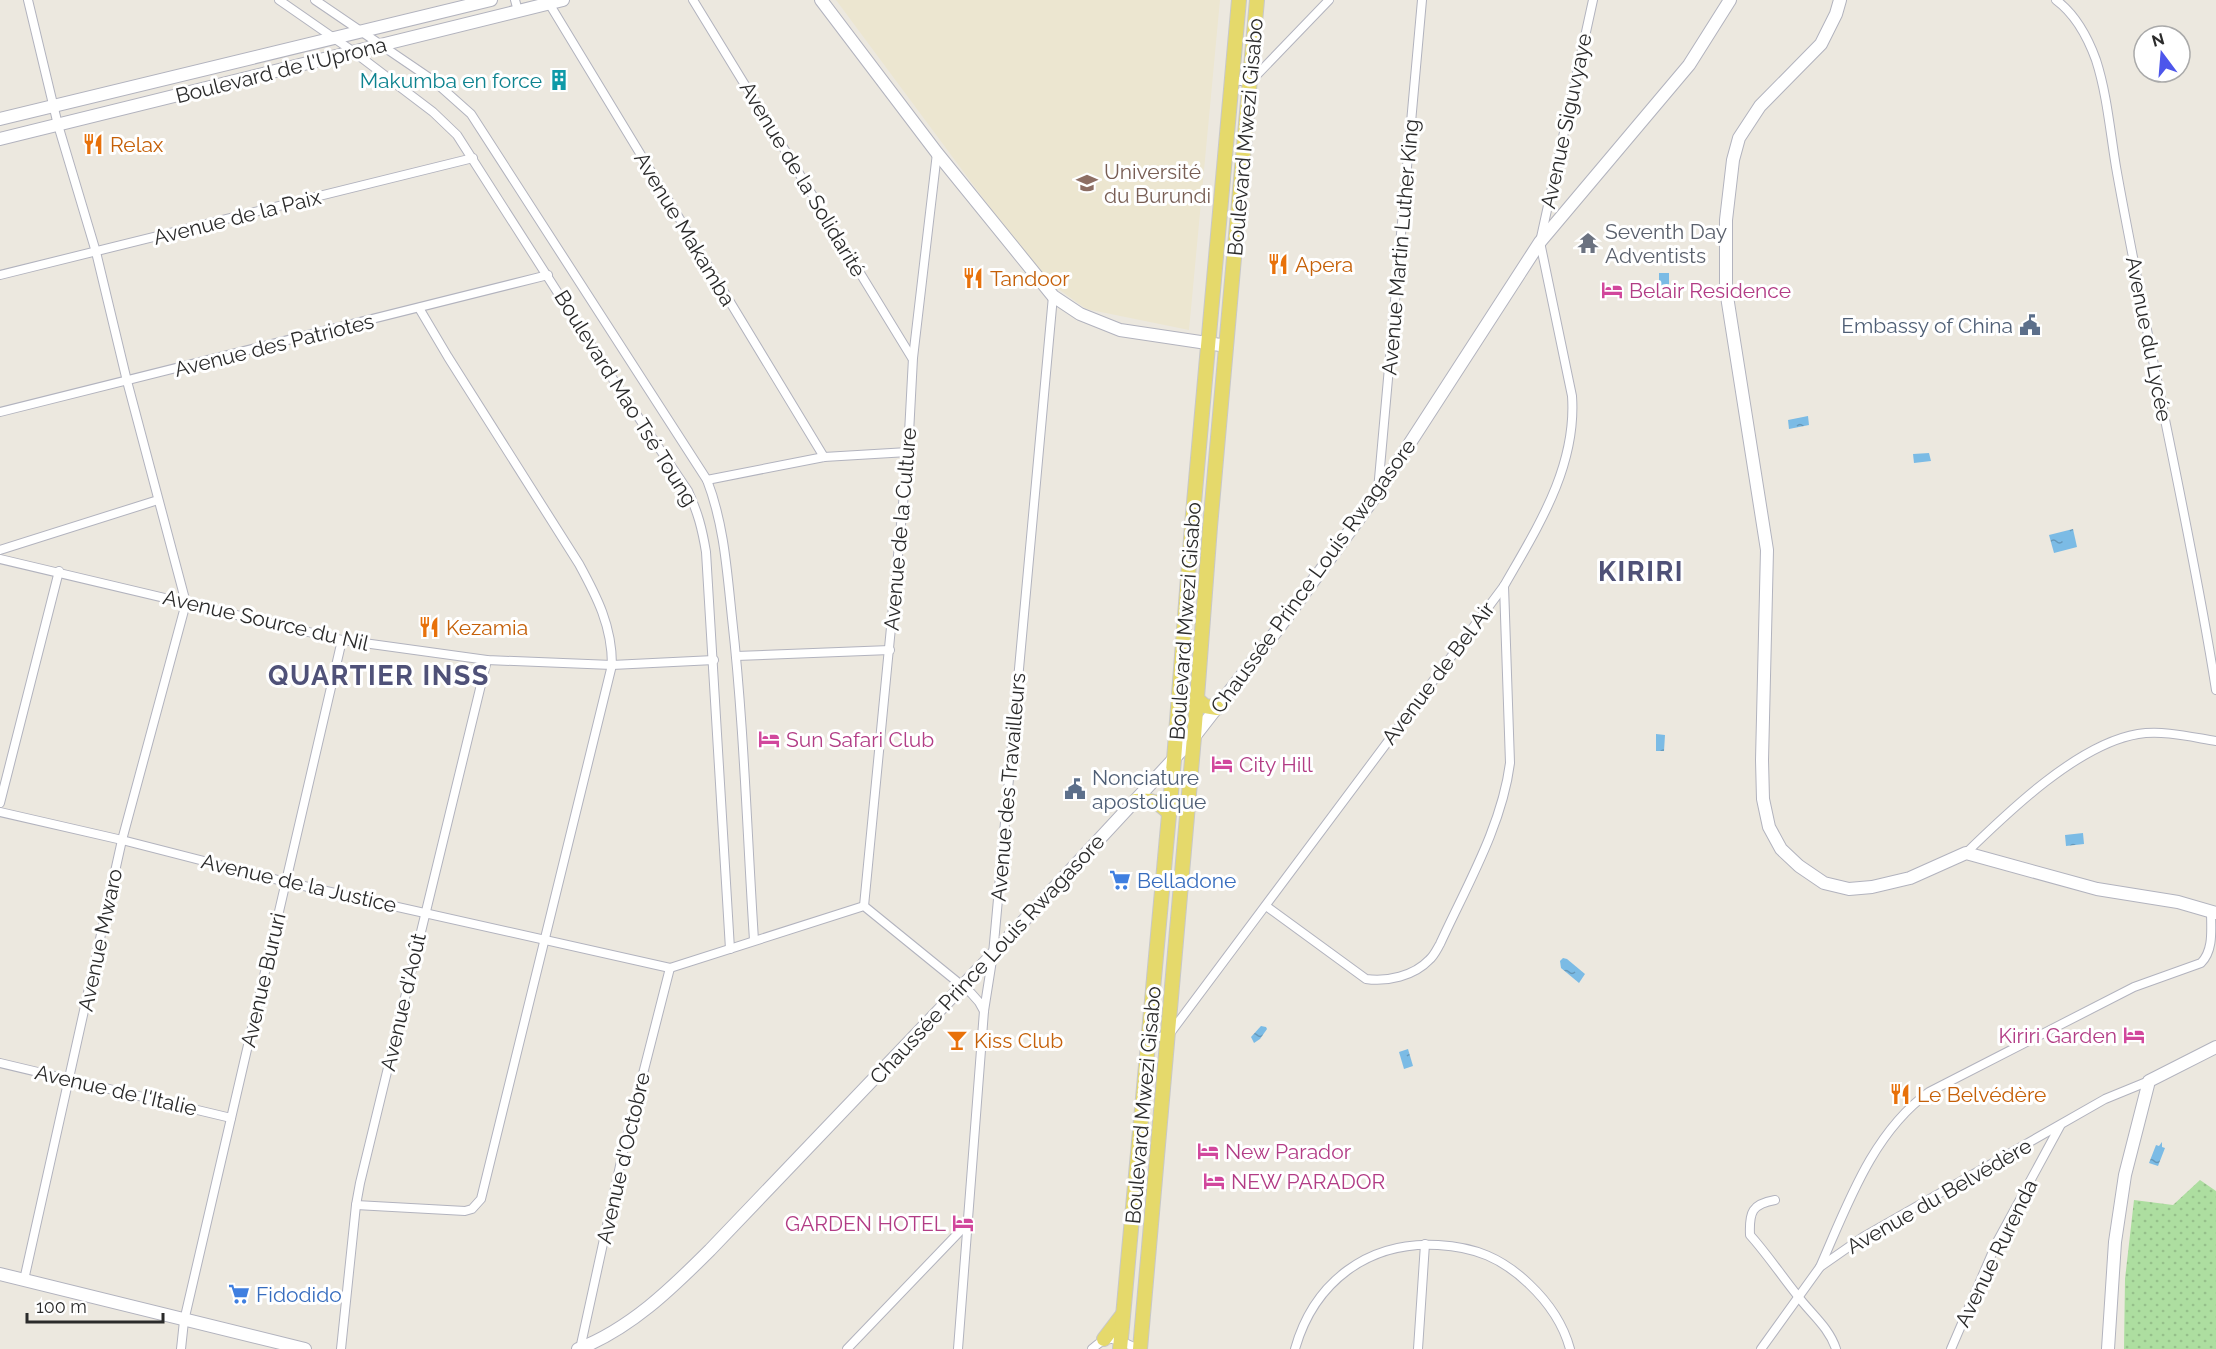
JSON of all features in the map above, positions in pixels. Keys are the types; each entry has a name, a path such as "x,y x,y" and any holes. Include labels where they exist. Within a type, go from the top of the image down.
{"main road":[{"name":"Boulevard Mwezi Gisabo","path":"1120,1345 1174,760 1192,525 1239,0"},
{"name":"Boulevard Mwezi Gisabo","path":"1139,1349 1257,0"},
{"path":"1192,525 1210,527"},
{"path":"1197,699 1205,706 1217,708"},
{"path":"1136,801 1157,802 1169,813"},
{"path":"1104,1339 1124,1312"}],"street":[{"path":"28,0 58,125 96,252 127,381 186,603"},
{"name":"Boulevard Mao Tsé Toung","path":"279,0 354,52 445,122 457,135 618,387 688,491 701,521 706,552 730,949"},
{"name":"Boulevard Mao Tsé Toung","path":"315,0 434,81 471,114 706,480 721,527 736,656 754,940"},
{"name":"Boulevard de l'Uprona","path":"0,119 491,0"},
{"name":"Boulevard de l'Uprona","path":"0,139 354,52 516,5 563,0"},
{"name":"Avenue de la Solidarité","path":"693,0 913,358"},
{"path":"821,0 937,153 1053,296 1080,314 1120,330 1227,346"},
{"path":"1232,80 1250,82 1329,0"},
{"name":"Avenue Martin Luther King","path":"1377,494 1422,0"},
{"name":"Avenue Siguvyaye","path":"1539,242 1593,0"},
{"name":"Chaussée Prince Louis Rwagasore","path":"580,1349 642,1312 672,1288 962,987 1194,737 1278,629 1377,494 1539,242 1689,65 1730,0"},
{"path":"1840,0 1836,14 1821,44 1760,106 1739,138 1733,160 1726,219 1726,290 1767,550 1761,760 1763,800 1769,826 1781,849 1799,866 1824,883 1849,889 1872,887 1910,878 1966,854 2020,803 2080,758 2103,744 2140,734 2175,734 2216,741"},
{"name":"Avenue du Lycée","path":"2056,0 2079,25 2089,44 2105,94 2116,169 2203,606 2216,690"},
{"name":"Avenue Makamba","path":"547,2 824,457"},
{"name":"Avenue de la Culture","path":"864,906 908,452 913,358 937,153"},
{"name":"Avenue de la Paix","path":"0,275 473,158"},
{"name":"Avenue de Bel Air","path":"1168,1036 1504,586 1541,522 1556,490 1574,416 1570,379 1539,242"},
{"name":"Avenue des Patriotes","path":"0,412 548,275"},
{"name":"Avenue des Travailleurs","path":"958,1349 984,1011 993,954 1053,296"},
{"path":"356,1205 465,1211 481,1199 612,665 612,644 607,623 579,564 419,308"},
{"path":"706,480 824,457 908,452"},
{"path":"0,550 158,500"},
{"name":"Avenue Source du Nil","path":"0,559 59,571 342,640 487,660 612,665 714,660"},
{"path":"0,803 59,571"},
{"path":"1266,906 1366,979 1380,981 1397,977 1416,970 1430,960 1440,944 1492,831 1502,808 1507,786 1510,764 1504,586"},
{"name":"Avenue Mwaro","path":"24,1280 122,840 186,603"},
{"name":"Avenue Bururi","path":"181,1349 184,1321 342,640"},
{"path":"736,656 890,650"},
{"name":"Avenue d'Août","path":"341,1349 356,1205 424,912 487,660"},
{"name":"Avenue de la Justice","path":"0,812 122,840 286,882 670,968"},
{"path":"1820,1268 1862,1175 1890,1131 1913,1103 1929,1092 2134,987 2201,963 2208,957 2214,912 2178,902 2097,889 1966,854"},
{"path":"670,968 864,906 962,987 979,1002 984,1011"},
{"name":"Avenue d'Octobre","path":"580,1349 622,1152 670,968"},
{"path":"1149,1038 1168,1036"},
{"path":"2108,1349 2115,1242 2125,1175 2150,1081 2216,1047"},
{"name":"Avenue de l'Italie","path":"0,1063 231,1118"},
{"name":"Avenue du Belvédère","path":"1761,1349 1820,1268 1863,1237 1926,1199 2106,1099 2150,1081"},
{"name":"Avenue Rurenda","path":"1951,1349 1997,1242 2060,1126"},
{"path":"1775,1200 1761,1203 1754,1208 1750,1218 1750,1235 1768,1254 1798,1296 1828,1332 1836,1349"},
{"path":"847,1349 967,1225"},
{"path":"1294,1349 1300,1329 1323,1292 1356,1264 1379,1253 1404,1246 1425,1244 1471,1248 1518,1273 1541,1295 1560,1323 1570,1349"},
{"path":"1418,1349 1425,1244"},
{"path":"0,1274 304,1349"},
{"path":"1092,1349 1104,1339 1113,1338 1120,1345 1139,1349"}],"shaded area":[{"name":"Université du Burundi","path":"836,0 1220,0 1189,330 1086,309 1053,285 1026,256"}],"green space":[{"path":"2200,1180 2216,1191 2216,1349 2124,1349 2125,1279 2134,1200 2173,1205"}],"water":[{"path":"1659,273 1669,273 1669,290 1659,290"},
{"path":"1808,416 1809,425 1789,429 1788,420"},
{"path":"1929,453 1931,461 1914,463 1913,454"},
{"path":"2073,529 2077,547 2054,553 2049,535"},
{"path":"1656,734 1665,735 1664,751 1656,751"},
{"path":"2083,833 2084,844 2066,846 2065,835"},
{"path":"1563,958 1585,974 1579,983 1561,968 1560,961"},
{"path":"1261,1026 1267,1029 1254,1043 1251,1037"},
{"path":"1408,1049 1413,1066 1404,1069 1399,1052"},
{"path":"2162,1142 2162,1147 2165,1148 2158,1166 2149,1163 2156,1145 2159,1146"}],"place":[{"name":"Makumba en force","path":"559,80"},
{"name":"Relax","path":"93,144"},
{"name":"Université du Burundi","path":"1087,183"},
{"name":"Seventh Day Adventists","path":"1588,243"},
{"name":"Apera","path":"1278,264"},
{"name":"Tandoor","path":"973,278"},
{"name":"Belair Residence","path":"1612,290"},
{"name":"Embassy of China","path":"2030,325"},
{"name":"Kezamia","path":"429,627"},
{"name":"Sun Safari Club","path":"769,739"},
{"name":"City Hill","path":"1222,764"},
{"name":"Nonciature apostolique","path":"1075,789"},
{"name":"Belladone","path":"1120,880"},
{"name":"Kiriri Garden","path":"2134,1035"},
{"name":"Kiss Club","path":"957,1040"},
{"name":"Le Belvédère","path":"1900,1094"},
{"name":"New Parador","path":"1208,1151"},
{"name":"NEW PARADOR","path":"1214,1181"},
{"name":"GARDEN HOTEL","path":"963,1223"},
{"name":"Fidodido","path":"239,1294"}],"district":[{"name":"KIRIRI","path":"1641,571"},
{"name":"QUARTIER INSS","path":"379,675"}]}
